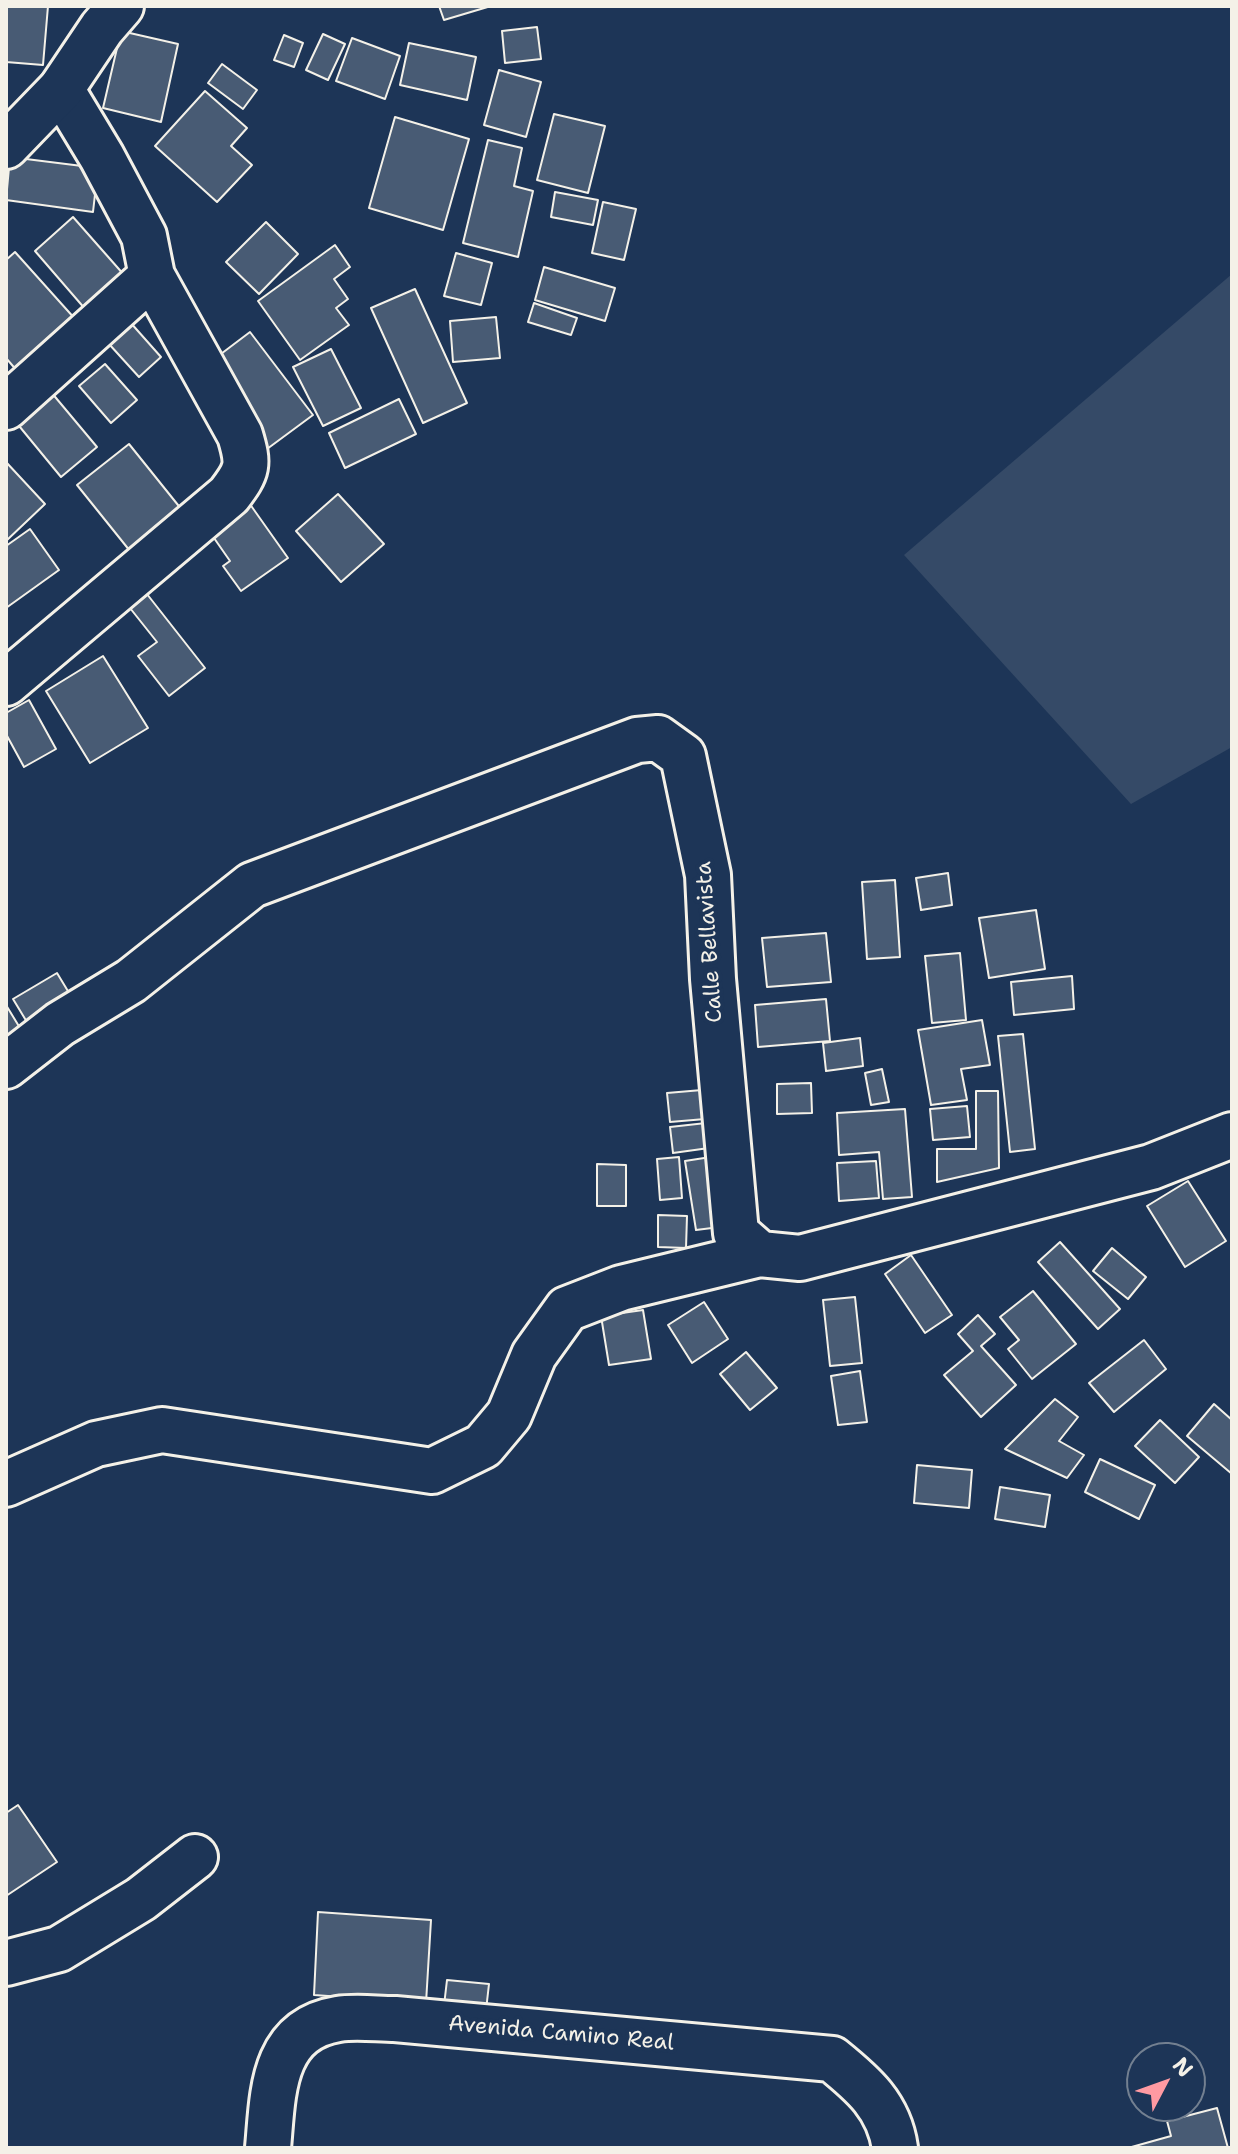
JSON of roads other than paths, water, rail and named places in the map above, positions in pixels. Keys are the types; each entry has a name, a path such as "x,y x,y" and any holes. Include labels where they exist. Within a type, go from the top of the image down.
{"street":[{"path":"6,146 61,89 108,13"},
{"path":"6,683 229,495 245,474 247,458 240,435 152,276 144,236 61,89"},
{"path":"6,407 152,276"},
{"name":"Calle Bellavista","path":"6,1066 60,1024 131,981 252,885 504,788 637,740 658,738 683,756 708,875 713,979 736,1233 760,1254"},
{"path":"6,1484 96,1444 162,1430 432,1471 483,1446 509,1415 534,1355 567,1309 621,1288 760,1254 800,1258 1151,1167 1232,1135"},
{"path":"6,1963 59,1949 141,1899 195,1857"},
{"name":"Avenida Camino Real","path":"268,2148 273,2086 282,2060 299,2034 337,2019 395,2019 832,2059 865,2085 892,2125 895,2148"}]}
